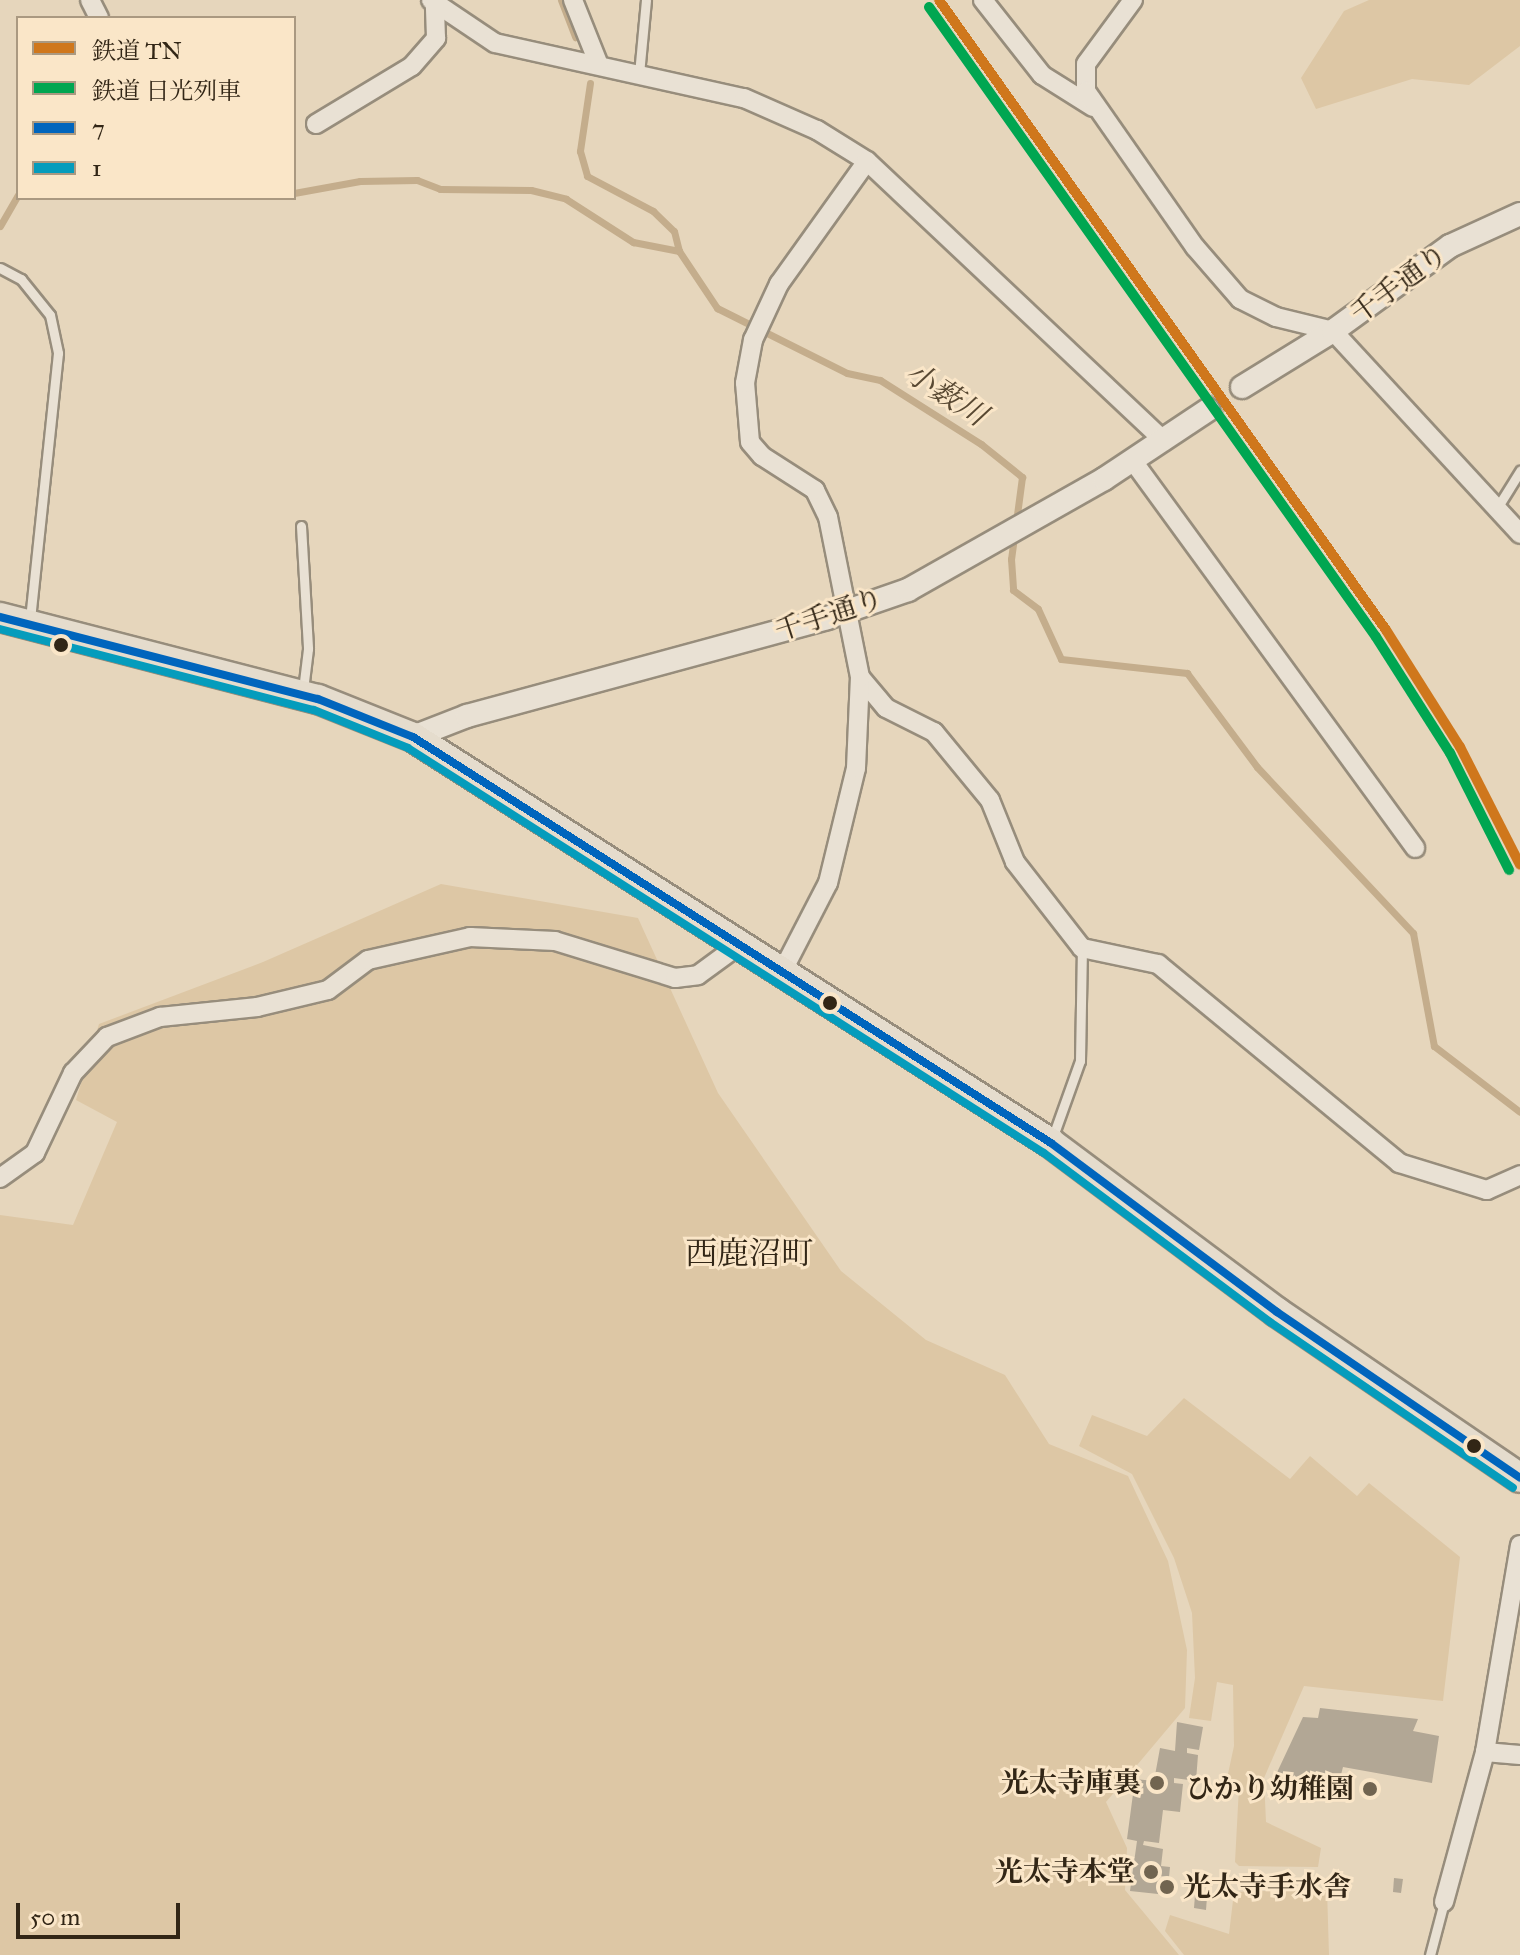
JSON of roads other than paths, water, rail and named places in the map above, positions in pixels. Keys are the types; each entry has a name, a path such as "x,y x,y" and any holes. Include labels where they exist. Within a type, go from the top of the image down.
{"main road":[{"path":"1,619 302,694 413,737 1051,1143 1277,1312 1520,1478"}],"street":[{"path":"573,0 599,65"},
{"path":"983,0 1042,75 1102,114"},
{"path":"1133,0 1086,64 1086,91 1195,247 1240,299 1276,317 1333,331 1520,534"},
{"path":"433,2 495,43 744,98 817,130 867,161 1164,441"},
{"path":"316,124 412,66 436,38 433,2"},
{"path":"782,972 828,883 856,768 860,677 828,517 815,490 762,456 750,442 745,383 753,340 779,284 867,161"},
{"name":"千手通り","path":"1242,387 1333,331 1450,246 1520,214"},
{"name":"千手通り","path":"413,737 467,716 908,590 968,560 1133,461 1208,410"},
{"path":"1133,461 1415,848"},
{"path":"860,677 886,708 934,732 990,800 1015,862 1082,948 1158,964 1399,1163 1487,1190 1520,1175"},
{"path":"0,1178 35,1153 73,1073 107,1037 160,1017 257,1007 328,990 368,960 470,937 555,941 675,978 698,975 739,945"},
{"path":"1444,1902 1485,1752 1520,1545"},
{"path":"1485,1752 1520,1755"}],"lane":[{"path":"639,74 646,0"},
{"path":"0,268 21,279 50,315 58,353 29,624"},
{"path":"1497,508 1520,471"},
{"path":"301,526 308,649 302,694"},
{"path":"1051,1143 1080,1061 1082,948"},
{"path":"1430,1955 1444,1902"}],"waterway":[{"path":"561,0 575,37"},
{"name":"小薮川","path":"590,83 580,151 587,176 653,211 674,231 679,251 717,308 847,373 880,380 981,444 1022,477 1011,559 1013,590 1038,609 1061,659 1187,673 1257,767 1413,933 1434,1046 1520,1112"},
{"path":"296,193 360,181 417,180 440,189 531,190 566,199 633,242 679,251"},
{"path":"0,226 16,198"}],"tunnel":[{"path":"1208,410 1242,387"}],"rail line":[{"name":"TN","path":"939,0 1386,630 1460,747 1520,865"},
{"name":"日光列車","path":"929,7 1376,637 1450,753 1509,870"}],"place":[{"name":"光太寺庫裏","path":"1157,1783"},
{"name":"ひかり幼稚園","path":"1370,1789"},
{"name":"光太寺本堂","path":"1151,1872"},
{"name":"光太寺手水舎","path":"1167,1887"}],"district":[{"name":"西鹿沼町","path":"749,1254"}]}
